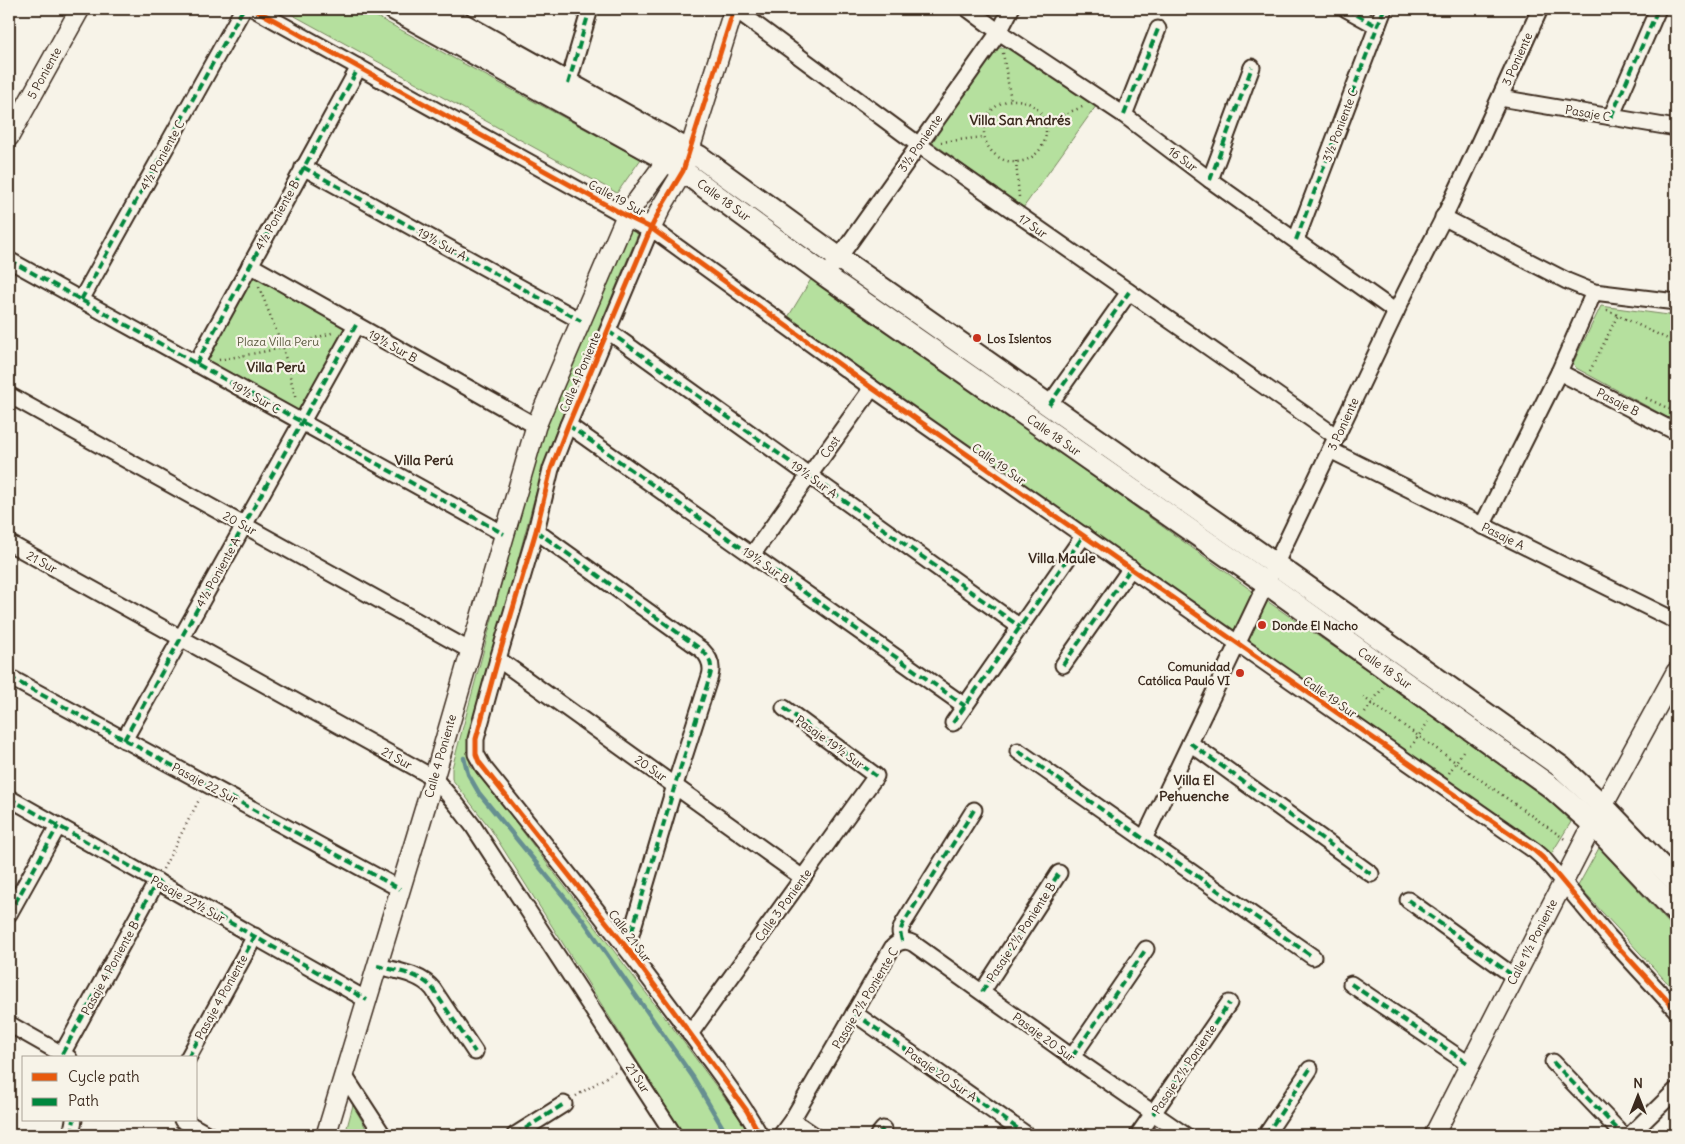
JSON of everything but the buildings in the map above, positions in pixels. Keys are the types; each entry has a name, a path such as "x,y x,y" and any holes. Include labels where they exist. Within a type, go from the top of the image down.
{"main road":[{"name":"Calle 18 Sur","path":"394,9 680,161 706,161 839,258 1561,767 1676,912"},
{"name":"Calle 18 Sur","path":"435,9 568,84 680,161 826,276 1551,786 1598,815 1676,882"}],"street":[{"name":"5 Poniente","path":"9,137 80,9"},
{"name":"4½ Poniente C","path":"82,300 243,9"},
{"name":"Calle 19 Sur","path":"254,9 626,216 651,228 872,388 1535,851 1543,858 1608,936 1676,1010"},
{"path":"568,84 590,9"},
{"name":"Calle 4 Poniente","path":"476,754 476,739 536,531 551,469 680,161 734,9"},
{"name":"17 Sur","path":"734,9 1021,218 1337,436"},
{"name":"16 Sur","path":"968,9 999,32 1124,115 1210,180 1396,312"},
{"name":"3½ Poniente","path":"826,276 999,32 1011,9"},
{"path":"1346,9 1377,26"},
{"name":"3½ Poniente C","path":"1296,240 1384,9"},
{"name":"3 Poniente","path":"1144,839 1500,98 1540,9"},
{"path":"1611,117 1658,9"},
{"path":"1124,115 1158,29"},
{"name":"4½ Poniente B","path":"196,364 358,67"},
{"path":"1210,180 1252,67"},
{"name":"Pasaje C","path":"1500,98 1676,128"},
{"name":"Calle 4 Poniente","path":"326,1135 434,778 536,426 626,216 680,161"},
{"name":"19½ Sur A","path":"303,168 581,321"},
{"path":"1443,217 1567,281 1592,297 1676,302"},
{"name":"19½ Sur C","path":"9,260 504,534"},
{"name":"19½ Sur B","path":"250,265 536,426"},
{"path":"1049,405 1129,292"},
{"path":"1482,526 1559,372 1592,297"},
{"name":"4½ Poniente A","path":"124,740 356,325"},
{"name":"19½ Sur A","path":"608,331 1020,627"},
{"name":"Pasaje B","path":"1559,372 1676,432"},
{"name":"Cost","path":"752,555 872,388"},
{"name":"20 Sur","path":"9,395 470,651"},
{"name":"19½ Sur B","path":"568,425 965,706"},
{"name":"Pasaje A","path":"1330,450 1676,621"},
{"path":"536,531 702,650 708,657 711,671 627,948"},
{"path":"952,723 1084,535"},
{"name":"21 Sur","path":"9,543 434,778 473,826 674,1135"},
{"path":"1063,666 1131,568"},
{"name":"20 Sur","path":"498,659 803,878"},
{"name":"Calle 1½ Poniente","path":"1434,1135 1579,850 1676,672"},
{"name":"Pasaje 22 Sur","path":"9,678 400,890"},
{"name":"Pasaje 19½ Sur","path":"784,708 876,776"},
{"path":"1190,743 1371,874"},
{"path":"1018,751 1313,957"},
{"name":"Calle 21 Sur","path":"476,754 484,768 627,948 731,1088 747,1111 760,1135"},
{"name":"Calle 3 Poniente","path":"690,1034 876,776"},
{"name":"Pasaje 22½ Sur","path":"9,798 367,1000"},
{"name":"Pasaje 2½ Poniente C","path":"781,1135 792,1120 892,948 902,941 900,932 903,924 974,810"},
{"path":"9,914 58,826"},
{"name":"Pasaje 2½ Poniente B","path":"982,992 1059,873"},
{"name":"Pasaje 4 Poniente B","path":"66,1056 157,881"},
{"path":"1408,900 1515,977"},
{"name":"Pasaje 4 Poniente","path":"189,1056 255,936"},
{"name":"Pasaje 20 Sur","path":"902,941 914,944 1185,1135"},
{"path":"1072,1057 1146,949"},
{"path":"377,966 415,976 426,981 475,1052"},
{"path":"1351,984 1470,1065"},
{"name":"Pasaje 2½ Poniente","path":"1138,1135 1229,1003"},
{"name":"Pasaje 20 Sur A","path":"854,1013 1027,1135"},
{"path":"9,1024 66,1056"},
{"path":"1553,1062 1623,1135"},
{"path":"1266,1135 1310,1069"},
{"path":"344,1076 383,1135"},
{"path":"1630,1135 1676,1090"},
{"path":"515,1135 564,1104"},
{"path":"792,1120 814,1135"},
{"path":"71,1135 74,1122"},
{"path":"186,1122 209,1135"}],"path":[{"path":"999,32 1011,100"},
{"path":"1011,100 1022,101 1031,105 1039,112 1044,122 1046,133 1038,152 1030,158 1016,161 1002,159 994,154 984,137 984,127 992,110 1011,100"},
{"path":"1044,122 1102,100"},
{"path":"919,145 984,137"},
{"path":"1016,161 1021,218"},
{"path":"250,265 283,348 302,423"},
{"path":"1592,297 1618,316 1676,343"},
{"path":"1590,371 1618,316"},
{"path":"196,364 283,348 356,325"},
{"path":"1356,727 1392,674"},
{"path":"1363,696 1579,850"},
{"path":"1403,760 1438,706"},
{"path":"1440,786 1475,732"},
{"path":"157,881 207,785"},
{"path":"564,1104 628,1063"}],"green space":[{"path":"282,9 362,9 641,159 617,193"},
{"path":"994,48 1008,48 1096,106 1023,208 929,140"},
{"path":"630,230 638,234 554,436 535,496 469,743 470,765 682,1040 744,1124 750,1135 684,1135 490,828 452,779 452,768 543,429"},
{"name":"Plaza Villa Peru","path":"253,267 355,324 304,416 202,359"},
{"path":"813,276 1251,590 1504,764 1544,796 1571,822 1550,856 1498,816 957,437 913,409 912,406 787,319"},
{"path":"1601,306 1676,316 1676,422 1576,368 1573,363"},
{"path":"1599,848 1676,931 1676,992 1578,886"},
{"path":"353,1105 370,1135 345,1135"}],"waterway":[{"path":"464,758 468,774 479,793 583,920 693,1077 727,1135"}],"marked path":[{"path":"81,300 243,9"},
{"path":"568,84 590,9"},
{"path":"1346,9 1377,26"},
{"path":"1296,240 1384,9"},
{"path":"1611,117 1658,9"},
{"path":"1124,115 1158,29"},
{"path":"196,364 359,67"},
{"path":"1210,180 1252,67"},
{"path":"303,167 581,321"},
{"path":"9,260 504,534"},
{"path":"1049,405 1129,292"},
{"path":"124,740 356,325"},
{"path":"608,331 1020,627"},
{"path":"568,425 965,706"},
{"path":"536,531 702,650 711,665 710,676 675,785 627,948"},
{"path":"953,723 1084,535"},
{"path":"1063,665 1131,568"},
{"path":"9,677 400,889"},
{"path":"784,708 876,776"},
{"path":"1190,743 1371,874"},
{"path":"1018,751 1313,957"},
{"path":"9,798 367,1000"},
{"path":"902,941 900,932 903,924 974,810"},
{"path":"9,914 58,826"},
{"path":"982,992 1059,873"},
{"path":"62,1054 157,881"},
{"path":"1408,900 1515,977"},
{"path":"189,1056 255,936"},
{"path":"1072,1057 1146,949"},
{"path":"377,966 407,973 428,984 475,1052"},
{"path":"1351,984 1470,1065"},
{"path":"1153,1114 1229,1003"},
{"path":"854,1013 1027,1135"},
{"path":"1553,1062 1623,1135"},
{"path":"1266,1135 1310,1069"},
{"path":"515,1135 564,1104"},
{"path":"71,1135 74,1122"},
{"path":"878,1135 883,1129"}],"cycle path":[{"path":"254,9 626,216 651,228 872,388 1535,851 1543,858 1608,936 1676,1010"},
{"path":"734,9 683,171 651,228 551,469 536,531 476,739 476,754 479,762 627,948 747,1111 760,1135"}],"place":[{"name":"Los Islentos","path":"977,338"},
{"name":"Donde El Nacho","path":"1262,625"},
{"name":"Comunidad Católica Paulo VI","path":"1240,673"}],"district":[{"name":"Villa San Andrés","path":"1020,120"},
{"name":"Villa Perú","path":"276,367"},
{"name":"Villa Perú","path":"424,460"},
{"name":"Villa Maule","path":"1062,558"},
{"name":"Villa El Pehuenche","path":"1194,788"}]}
